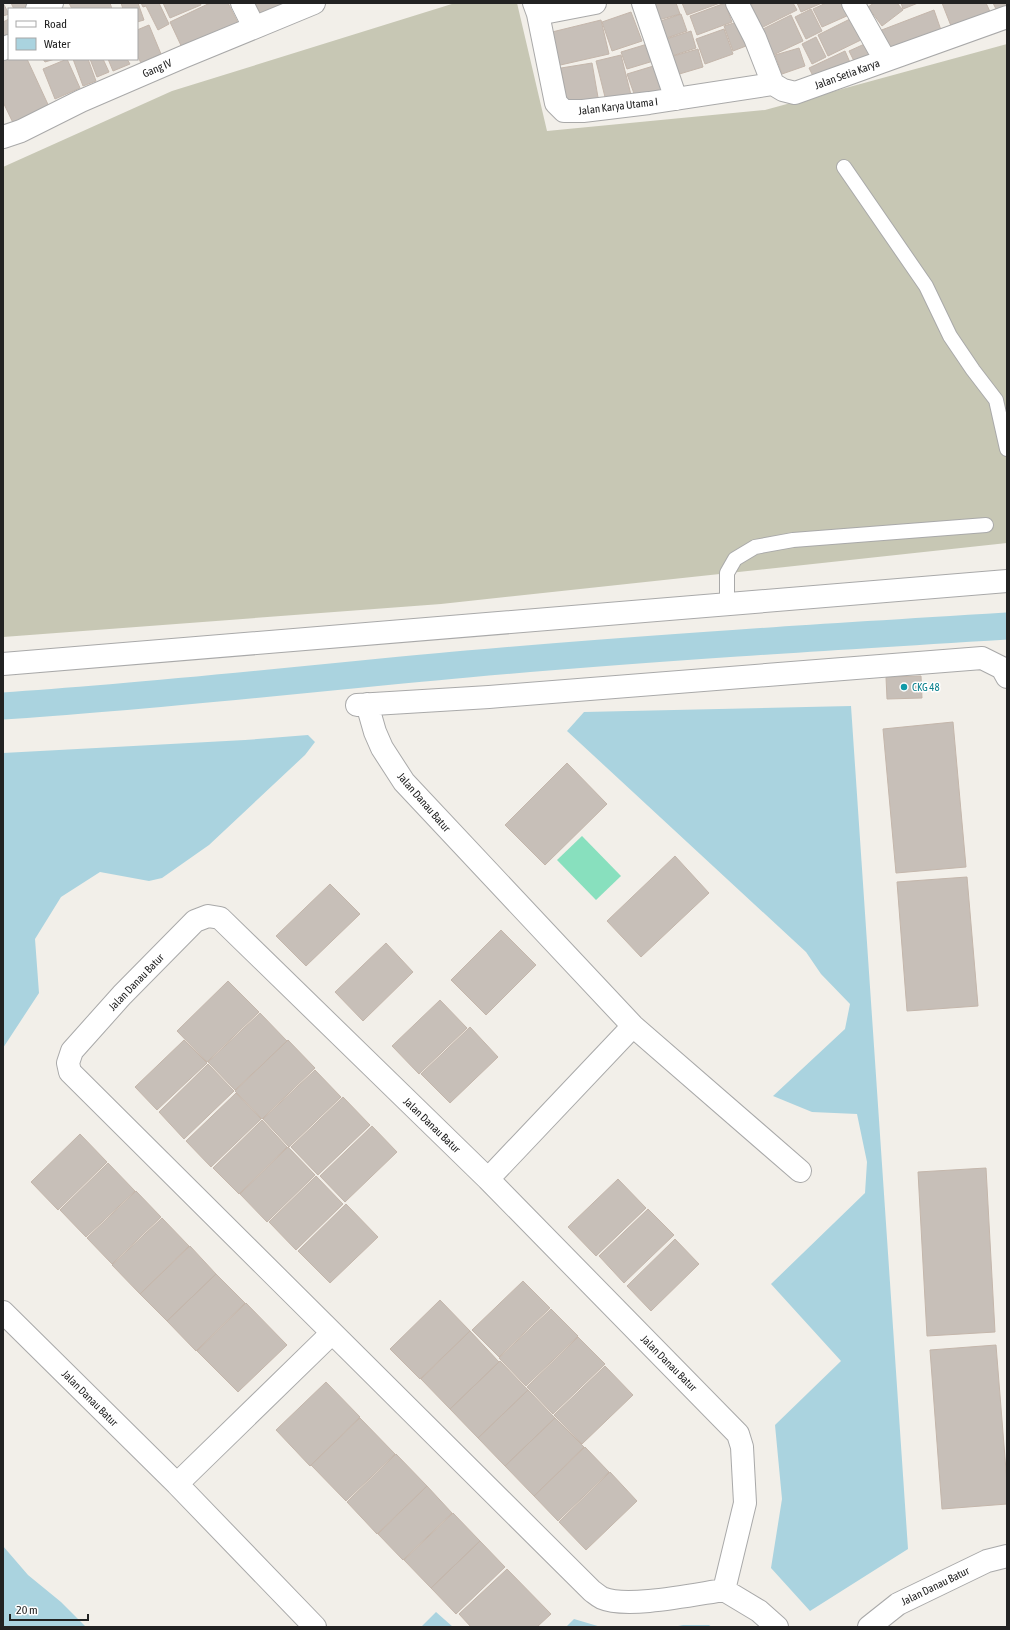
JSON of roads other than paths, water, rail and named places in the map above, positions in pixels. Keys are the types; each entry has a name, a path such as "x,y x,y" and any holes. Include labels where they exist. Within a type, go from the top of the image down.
{"street":[{"path":"40,8 52,3"},
{"path":"242,3 254,27"},
{"name":"Gang IV","path":"3,137 21,131 88,98 314,3"},
{"path":"536,9 594,3"},
{"path":"643,3 676,99"},
{"path":"737,3 755,38 772,84"},
{"path":"853,3 885,60"},
{"name":"Jalan Karya Utama I","path":"536,9 556,103 564,111 583,111 676,99 772,84"},
{"name":"Jalan Setia Karya","path":"772,84 783,90 795,93 1007,18"},
{"path":"3,664 1007,581"},
{"name":"Jalan Danau Batur","path":"800,1171 633,1026 404,782 382,748 362,705 489,697 982,658 1002,668 1007,677"},
{"name":"Jalan Danau Batur","path":"208,916 220,918 488,1180 738,1434 742,1447 745,1503 724,1590 655,1600 622,1601 602,1598 592,1591 332,1333 70,1072 68,1063 72,1051 122,995 195,921 208,916"},
{"path":"488,1180 633,1026"},
{"name":"Jalan Danau Batur","path":"3,1312 177,1484 316,1627"},
{"path":"177,1484 332,1333"},
{"name":"Jalan Danau Batur","path":"869,1627 898,1604 987,1561 1007,1556"},
{"path":"724,1590 759,1612 776,1627"}],"lane":[{"path":"844,166 926,286 950,336 996,400 1007,449"},
{"path":"727,604 727,573 735,559 755,547 793,540 986,525"}],"water":[{"path":"851,706 908,1549 810,1611 771,1568 782,1499 775,1425 841,1361 771,1284 865,1193 867,1162 857,1114 812,1112 773,1096 845,1029 850,1004 821,974 806,952 567,731 584,712"},
{"path":"308,735 315,742 305,755 209,845 162,878 149,881 100,872 61,897 35,939 39,993 3,1048 3,753 245,740"},
{"path":"3,1546 28,1575 61,1602 86,1627 3,1627"},
{"path":"436,1612 453,1627 421,1627"},
{"path":"574,1619 601,1627 566,1627"},
{"path":"683,1625 709,1625 712,1627 673,1627"}],"waterway":[{"path":"3,706 177,692 534,658 737,643 1007,626"}],"place":[{"name":"CKG 48","path":"904,687"}]}
